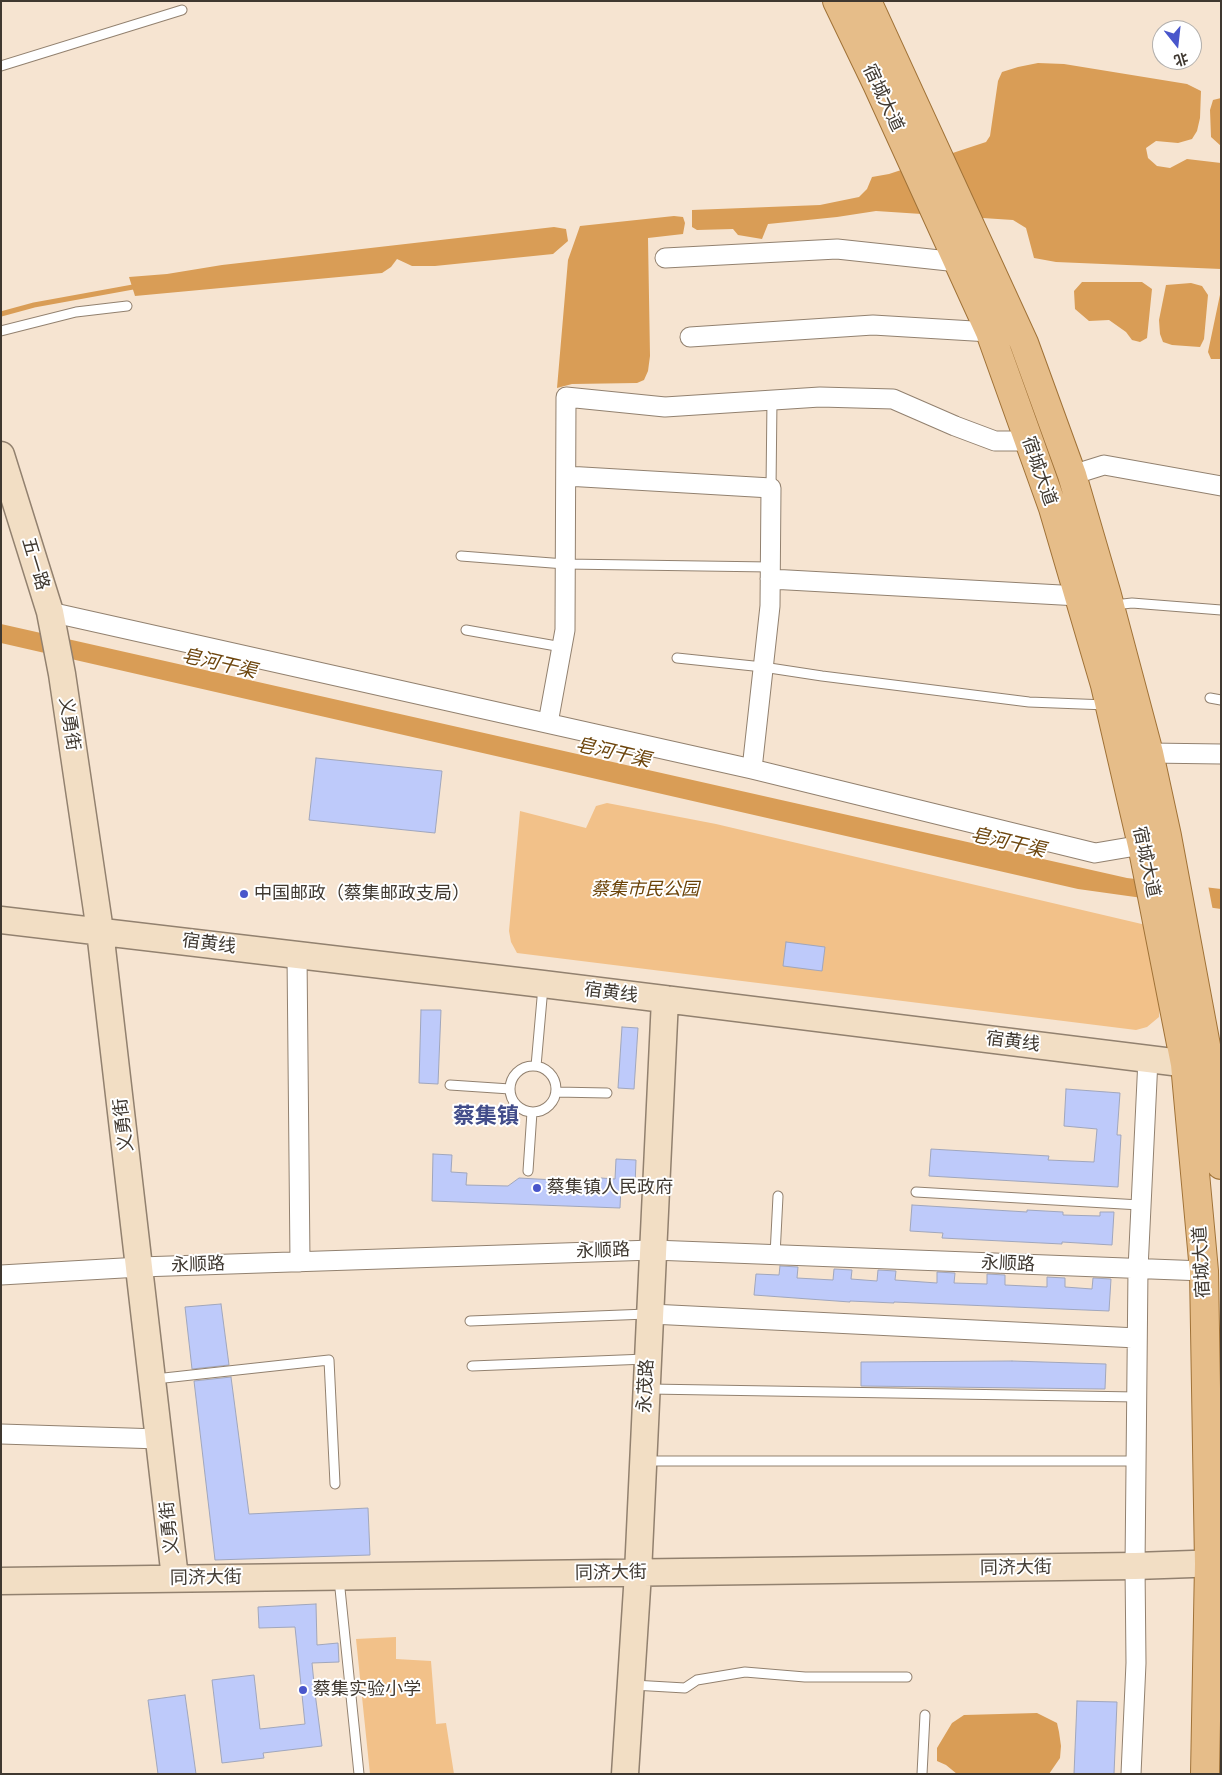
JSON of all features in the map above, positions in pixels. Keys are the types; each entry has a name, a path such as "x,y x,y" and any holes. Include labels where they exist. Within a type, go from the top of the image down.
{"main road":[{"name":"宿城大道","path":"837,1 990,332 1053,508 1110,706 1155,840"},
{"name":"宿城大道","path":"867,1 1024,343 1072,475 1110,606 1148,753 1155,840 1174,938 1205,1066 1221,1165"},
{"name":"宿城大道","path":"1205,1066 1204,1271 1215,1564 1205,1774"}],"street":[{"path":"665,258 838,249 958,262"},
{"path":"690,337 873,325 990,332"},
{"path":"548,723 565,630 566,397 666,407 820,397 893,399 995,441 1029,442"},
{"name":"五一路","path":"1,455 50,612 62,674"},
{"path":"1072,475 1104,465 1221,486"},
{"path":"566,476 771,488 770,606 752,768"},
{"path":"770,573 1079,596"},
{"path":"50,612 752,768 1095,853 1155,840"},
{"name":"义勇街","path":"62,674 100,931 175,1578"},
{"path":"1148,753 1221,754"},
{"name":"宿黄线","path":"1,920 543,984 1205,1066"},
{"path":"297,955 300,1262"},
{"name":"永茂路","path":"625,1774 638,1573 665,999"},
{"path":"1131,1774 1136,1663 1134,1566 1138,1269 1148,1059"},
{"name":"永顺路","path":"1,1274 140,1267 653,1250 1204,1271"},
{"path":"651,1314 1137,1338"},
{"path":"1,1434 160,1438"},
{"name":"同济大街","path":"1,1581 1215,1564"}],"lane":[{"path":"1,66 182,10"},
{"path":"1,331 76,312 127,306"},
{"path":"771,488 772,400"},
{"path":"460,556 565,564 770,573"},
{"path":"1110,606 1132,603 1221,610"},
{"path":"466,630 562,647"},
{"path":"677,658 763,667 1029,702 1110,706"},
{"path":"1210,698 1221,700"},
{"path":"536,1066 543,984"},
{"path":"536,1066 549,1072 554,1078 556,1092 550,1105 544,1110 532,1112 521,1108 515,1103 510,1089 516,1074 529,1067 536,1066"},
{"path":"450,1085 510,1089"},
{"path":"556,1092 607,1093"},
{"path":"528,1171 532,1112"},
{"path":"916,1192 1140,1205"},
{"path":"775,1255 778,1196"},
{"path":"470,1321 651,1314"},
{"path":"472,1366 647,1359"},
{"path":"153,1379 329,1360 336,1484"},
{"path":"646,1389 1137,1397"},
{"path":"643,1461 1136,1461"},
{"path":"338,1576 359,1774"},
{"path":"631,1685 685,1688 697,1680 745,1672 804,1678 907,1677"},
{"path":"922,1774 925,1715"}],"green space":[{"name":"蔡集市民公园","path":"607,803 716,824 1146,925 1160,1001 1159,1017 1147,1027 1136,1030 517,953 511,942 509,931 520,811 586,828 596,806"},
{"path":"396,1637 396,1659 431,1661 436,1724 446,1723 454,1774 370,1774 356,1639"}],"shaded area":[{"path":"1038,63 1064,64 1187,84 1201,91 1200,118 1197,131 1192,139 1178,143 1156,141 1146,148 1148,158 1157,166 1170,168 1187,159 1221,163 1221,269 1056,262 1034,258 1026,228 1013,220 876,211 768,224 762,239 738,235 733,229 697,230 692,227 692,210 820,205 859,197 867,189 872,177 889,174 986,142 990,136 998,81 1002,72"},
{"path":"1221,98 1221,146 1211,137 1210,110 1213,100"},
{"path":"674,216 683,217 685,223 683,234 648,238 650,356 648,371 644,380 637,383 572,384 557,388 568,260 580,226"},
{"path":"554,227 566,229 568,241 553,254 435,266 412,266 397,259 391,267 382,273 135,296 129,277 167,274 222,265"},
{"path":"1082,282 1142,282 1152,289 1147,338 1140,342 1132,340 1126,332 1109,320 1089,321 1075,309 1074,291"},
{"path":"1191,283 1202,286 1208,295 1204,339 1200,347 1172,345 1163,342 1160,334 1159,320 1166,285"},
{"path":"1221,290 1221,359 1211,359 1208,352"},
{"path":"1,624 1127,878 1221,889 1221,909 1078,889 1,643"},
{"path":"1037,1713 1057,1723 1059,1732 1060,1758 1049,1774 957,1774 946,1765 937,1761 937,1748 952,1723 964,1715"}],"pier":[{"path":"1140,877 1208,885 1213,911 1145,901"}],"building":[{"path":"316,758 442,771 435,833 309,820"},
{"path":"786,942 825,947 822,971 783,966"},
{"path":"421,1010 441,1010 438,1084 419,1083"},
{"path":"622,1027 638,1028 634,1089 618,1088"},
{"path":"1066,1089 1120,1093 1117,1135 1121,1135 1118,1187 929,1176 931,1149 1049,1156 1048,1160 1094,1162 1097,1129 1064,1126"},
{"path":"433,1154 452,1155 451,1172 467,1173 466,1185 508,1186 519,1178 555,1180 566,1188 600,1190 601,1178 615,1179 616,1159 636,1160 635,1186 621,1185 620,1208 432,1201"},
{"path":"912,1205 1027,1212 1027,1210 1063,1212 1063,1215 1100,1216 1100,1212 1114,1212 1112,1245 942,1238 943,1233 910,1231"},
{"path":"780,1266 798,1267 797,1278 833,1280 834,1269 852,1270 851,1279 877,1281 878,1270 896,1271 895,1280 937,1283 937,1272 955,1273 954,1283 987,1284 987,1274 1005,1275 1005,1285 1047,1287 1047,1277 1065,1278 1065,1287 1092,1289 1093,1278 1111,1279 1109,1311 894,1302 850,1302 754,1295 756,1274 779,1275"},
{"path":"221,1304 229,1365 192,1369 185,1307"},
{"path":"1012,1361 1106,1364 1105,1389 861,1386 861,1362"},
{"path":"231,1377 249,1514 368,1508 370,1555 215,1560 194,1381"},
{"path":"316,1604 317,1645 338,1643 339,1662 312,1663 322,1746 263,1753 264,1758 222,1763 212,1680 254,1675 260,1729 305,1724 295,1627 259,1628 258,1607"},
{"path":"185,1695 196,1774 158,1774 148,1700"},
{"path":"1077,1701 1117,1702 1114,1774 1074,1774"}],"waterway":[{"path":"1,314 34,305 133,287"}],"place":[{"name":"中国邮政（蔡集邮政支局）","path":"244,894"},
{"name":"蔡集镇人民政府","path":"537,1188"},
{"name":"蔡集实验小学","path":"303,1690"}],"district":[{"name":"蔡集镇","path":"486,1117"}],"water label":[{"name":"皂河干渠","path":"219,664"},
{"name":"皂河干渠","path":"613,753"},
{"name":"皂河干渠","path":"1008,843"}]}
